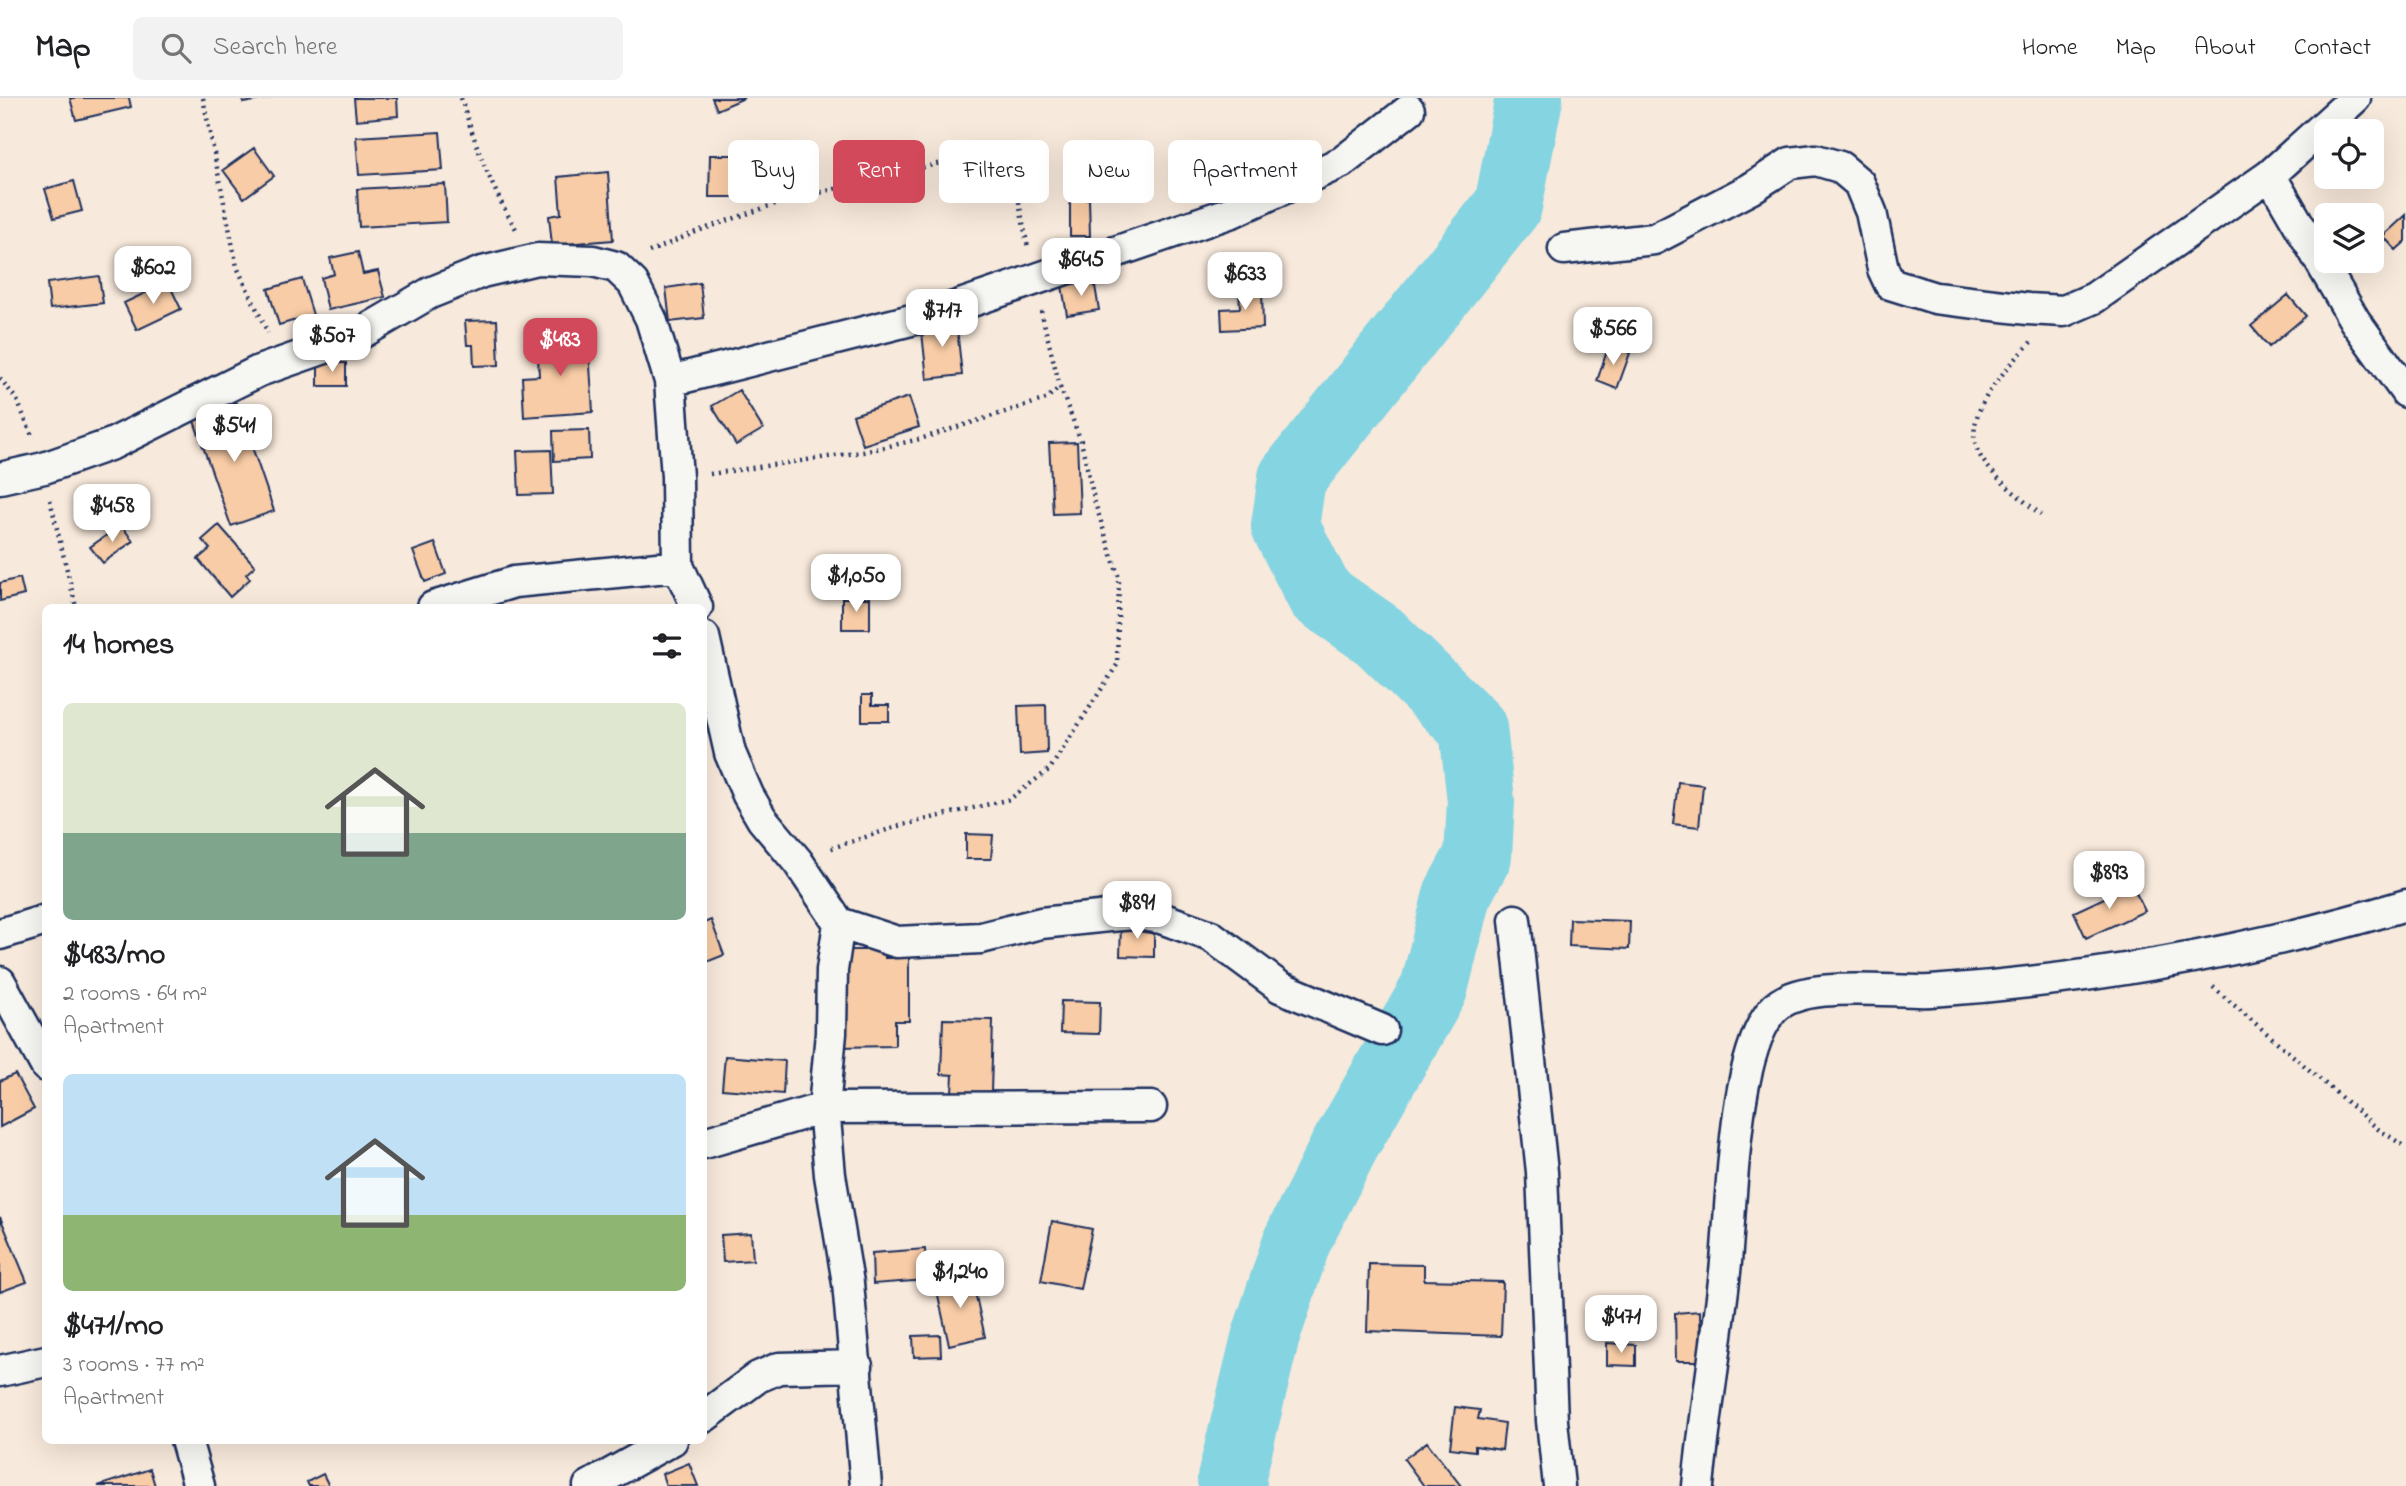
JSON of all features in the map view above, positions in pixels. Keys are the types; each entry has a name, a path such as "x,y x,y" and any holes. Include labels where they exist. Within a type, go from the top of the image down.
{"street":[{"path":"1564,249 1654,239 1750,189 1790,163 1816,160 1840,167 1859,183 1871,212 1883,270 1890,284 1935,298 2064,311 2094,298 2270,175 2355,98"},
{"path":"670,381 931,315 1232,212 1342,162 1409,110"},
{"path":"2270,175 2355,321 2406,392"},
{"path":"0,478 44,468 112,444 259,371 353,338 443,288 482,272 537,259 593,261 616,267 634,283 651,319 670,381 677,477 678,566 696,604"},
{"path":"443,604 514,582 678,566"},
{"path":"707,650 730,753 762,819 798,862 839,923 897,942 981,938 1041,923 1109,916 1135,914 1161,918 1211,936 1280,987 1382,1030"},
{"path":"1698,1486 1725,1270 1740,1111 1755,1042 1772,1010 1797,995 1838,991 1927,991 2022,984 2180,959 2342,925 2406,905"},
{"path":"1515,920 1542,1172 1552,1421 1559,1486"},
{"path":"0,934 42,921"},
{"path":"839,923 832,970 831,1033 824,1108 830,1175 848,1283 866,1486"},
{"path":"0,982 42,1059"},
{"path":"707,1142 824,1108 1150,1107"},
{"path":"0,1371 42,1362"},
{"path":"707,1415 758,1377 779,1368 857,1367"},
{"path":"187,1444 199,1486"},
{"path":"589,1486 665,1444"}],"path":[{"path":"203,98 237,267 250,300 288,363"},
{"path":"461,98 481,159 503,208 537,259"},
{"path":"616,267 698,230 778,203 961,159 1001,160 1014,182 1034,281 1060,387 1081,441 1095,503 1119,579 1117,665 1050,769 1010,799 846,841 798,862"},
{"path":"2041,515 1996,475 1977,449 1976,428 1980,410 2003,373 2064,311"},
{"path":"0,378 17,400 44,468 75,604"},
{"path":"677,477 863,453 1046,399 1060,387"},
{"path":"2180,959 2378,1129 2406,1147"}],"building":[{"path":"70,98 129,98 131,107 76,120"},
{"path":"242,98 271,98 243,103"},
{"path":"354,98 397,98 398,116 356,120"},
{"path":"712,98 744,98 717,110"},
{"path":"440,132 443,170 359,175 356,137"},
{"path":"254,148 274,176 244,198 223,170"},
{"path":"710,155 728,155 728,197 709,197"},
{"path":"608,172 613,240 552,245 549,216 561,214 558,177"},
{"path":"74,181 82,211 54,218 45,189"},
{"path":"445,184 447,222 359,227 357,189"},
{"path":"1070,203 1089,203 1090,236 1070,236"},
{"path":"2406,215 2406,241 2396,250 2384,235"},
{"path":"358,252 363,274 378,271 385,297 328,310 321,278 334,274 330,258"},
{"path":"99,276 103,303 50,309 47,283"},
{"path":"302,279 313,315 279,325 268,289"},
{"path":"1094,280 1099,310 1067,315 1062,286"},
{"path":"168,282 181,309 137,330 124,303"},
{"path":"700,283 704,318 670,322 666,288"},
{"path":"1262,288 1263,328 1222,330 1221,309 1240,308 1239,289"},
{"path":"2288,295 2306,316 2269,347 2251,326"},
{"path":"956,319 962,375 927,379 921,323"},
{"path":"497,320 499,365 474,366 473,345 467,345 465,321"},
{"path":"588,335 593,412 524,417 522,377 539,376 537,338"},
{"path":"1609,345 1630,353 1617,389 1597,381"},
{"path":"318,363 346,363 346,386 318,386"},
{"path":"739,390 763,429 736,445 712,406"},
{"path":"909,397 919,427 863,445 853,415"},
{"path":"237,403 274,511 231,526 193,418"},
{"path":"589,430 590,459 554,461 553,431"},
{"path":"1077,442 1080,513 1053,514 1049,443"},
{"path":"551,450 553,494 519,495 517,451"},
{"path":"121,525 133,541 103,563 90,547"},
{"path":"219,525 255,566 246,574 250,579 230,597 198,559 210,549 202,540"},
{"path":"435,543 446,574 425,582 413,551"},
{"path":"20,578 24,595 0,601 0,583"},
{"path":"842,598 870,598 870,629 842,629"},
{"path":"862,695 872,695 872,705 889,705 889,721 862,721"},
{"path":"1046,705 1047,753 1020,755 1018,706"},
{"path":"1678,782 1703,785 1699,827 1673,824"},
{"path":"966,834 993,835 991,859 966,859"},
{"path":"2132,885 2145,911 2086,938 2074,912"},
{"path":"1570,919 1630,921 1629,949 1569,946"},
{"path":"711,920 724,955 707,962 707,922"},
{"path":"1121,924 1154,925 1154,957 1120,956"},
{"path":"838,950 885,950 885,958 909,958 909,1021 895,1021 895,1046 838,1047"},
{"path":"1061,1001 1100,1002 1099,1034 1060,1033"},
{"path":"943,1019 993,1020 991,1093 952,1092 953,1075 941,1074"},
{"path":"725,1056 785,1061 783,1094 722,1089"},
{"path":"15,1074 34,1109 0,1127 0,1081"},
{"path":"0,1217 27,1282 0,1292"},
{"path":"1052,1221 1092,1229 1080,1289 1041,1281"},
{"path":"751,1233 753,1260 723,1262 721,1235"},
{"path":"925,1249 927,1280 873,1284 872,1253"},
{"path":"1369,1264 1424,1265 1424,1280 1503,1282 1501,1336 1367,1331"},
{"path":"971,1274 985,1337 949,1345 935,1282"},
{"path":"1700,1311 1701,1361 1676,1361 1675,1313"},
{"path":"940,1335 941,1356 914,1357 913,1336"},
{"path":"1607,1343 1636,1345 1636,1366 1607,1365"},
{"path":"1455,1407 1480,1410 1478,1419 1505,1423 1502,1450 1475,1446 1475,1451 1450,1448"},
{"path":"1427,1442 1461,1486 1424,1486 1404,1459"},
{"path":"689,1463 698,1486 666,1486 662,1474"},
{"path":"150,1469 155,1486 98,1486"},
{"path":"323,1474 329,1486 309,1486 307,1482"}],"waterway":[{"path":"1233,1486 1231,1479 1265,1339 1297,1241 1344,1147 1434,989 1457,895 1478,856 1481,801 1473,728 1379,636 1320,595 1285,526 1292,478 1508,206 1529,98"}]}
